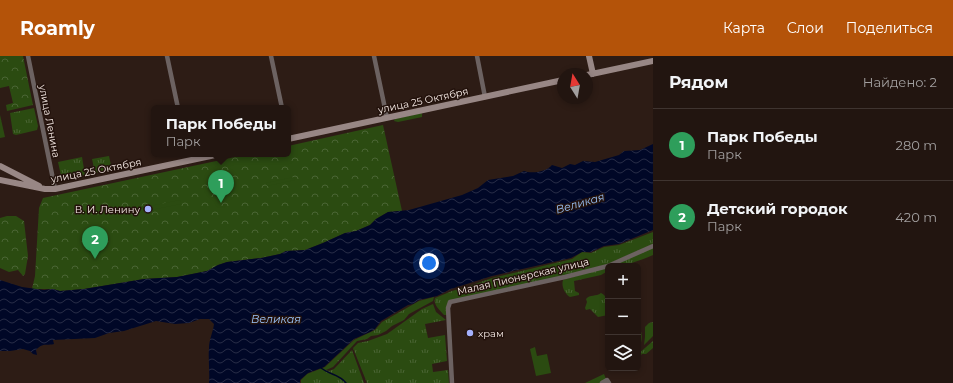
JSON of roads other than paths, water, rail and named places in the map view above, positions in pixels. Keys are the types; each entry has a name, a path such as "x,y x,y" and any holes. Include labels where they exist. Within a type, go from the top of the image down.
{"main road":[{"path":"589,56 590,68"},
{"path":"593,73 653,61"},
{"name":"улица 25 Октября","path":"291,138 557,81"},
{"name":"улица 25 Октября","path":"0,180 45,189 55,189 188,157"},
{"path":"0,174 0,167 45,189"}],"street":[{"name":"улица Ленина","path":"28,56 55,189"},
{"path":"167,56 177,105"},
{"path":"271,56 281,105"},
{"path":"374,56 387,118"},
{"path":"477,56 485,97"},
{"name":"Малая Пионерская улица","path":"452,383 448,308 450,302 608,266 653,246"},
{"path":"602,383 607,380 608,383"}],"water":[{"name":"Великая","path":"653,144 653,230 619,244 604,246 591,252 582,252 571,258 492,276 451,289 437,296 419,300 381,321 375,329 370,332 354,339 324,367 308,373 300,380 300,383 209,383 209,345 214,324 209,319 200,319 189,323 175,324 156,321 95,338 53,340 54,344 43,345 38,348 36,350 37,355 23,349 0,351 0,280 22,287 44,290 53,289 60,291 84,289 144,279 177,277 207,271 227,262 261,258 280,254 286,251 305,250 345,233 356,231 370,225 376,219 388,212 409,210 462,195 478,188 488,180 513,176 524,171 539,172 552,165 562,168 570,164 575,165 583,161 595,162 619,155 624,151 640,150"}],"waterway":[{"path":"321,368 340,378 346,383"}],"place":[{"name":"Парк Победы","path":"221,203"},
{"name":"В. И. Ленину","path":"148,209"},
{"name":"Детский городок","path":"95,259"},
{"name":"храм","path":"470,333"}]}
